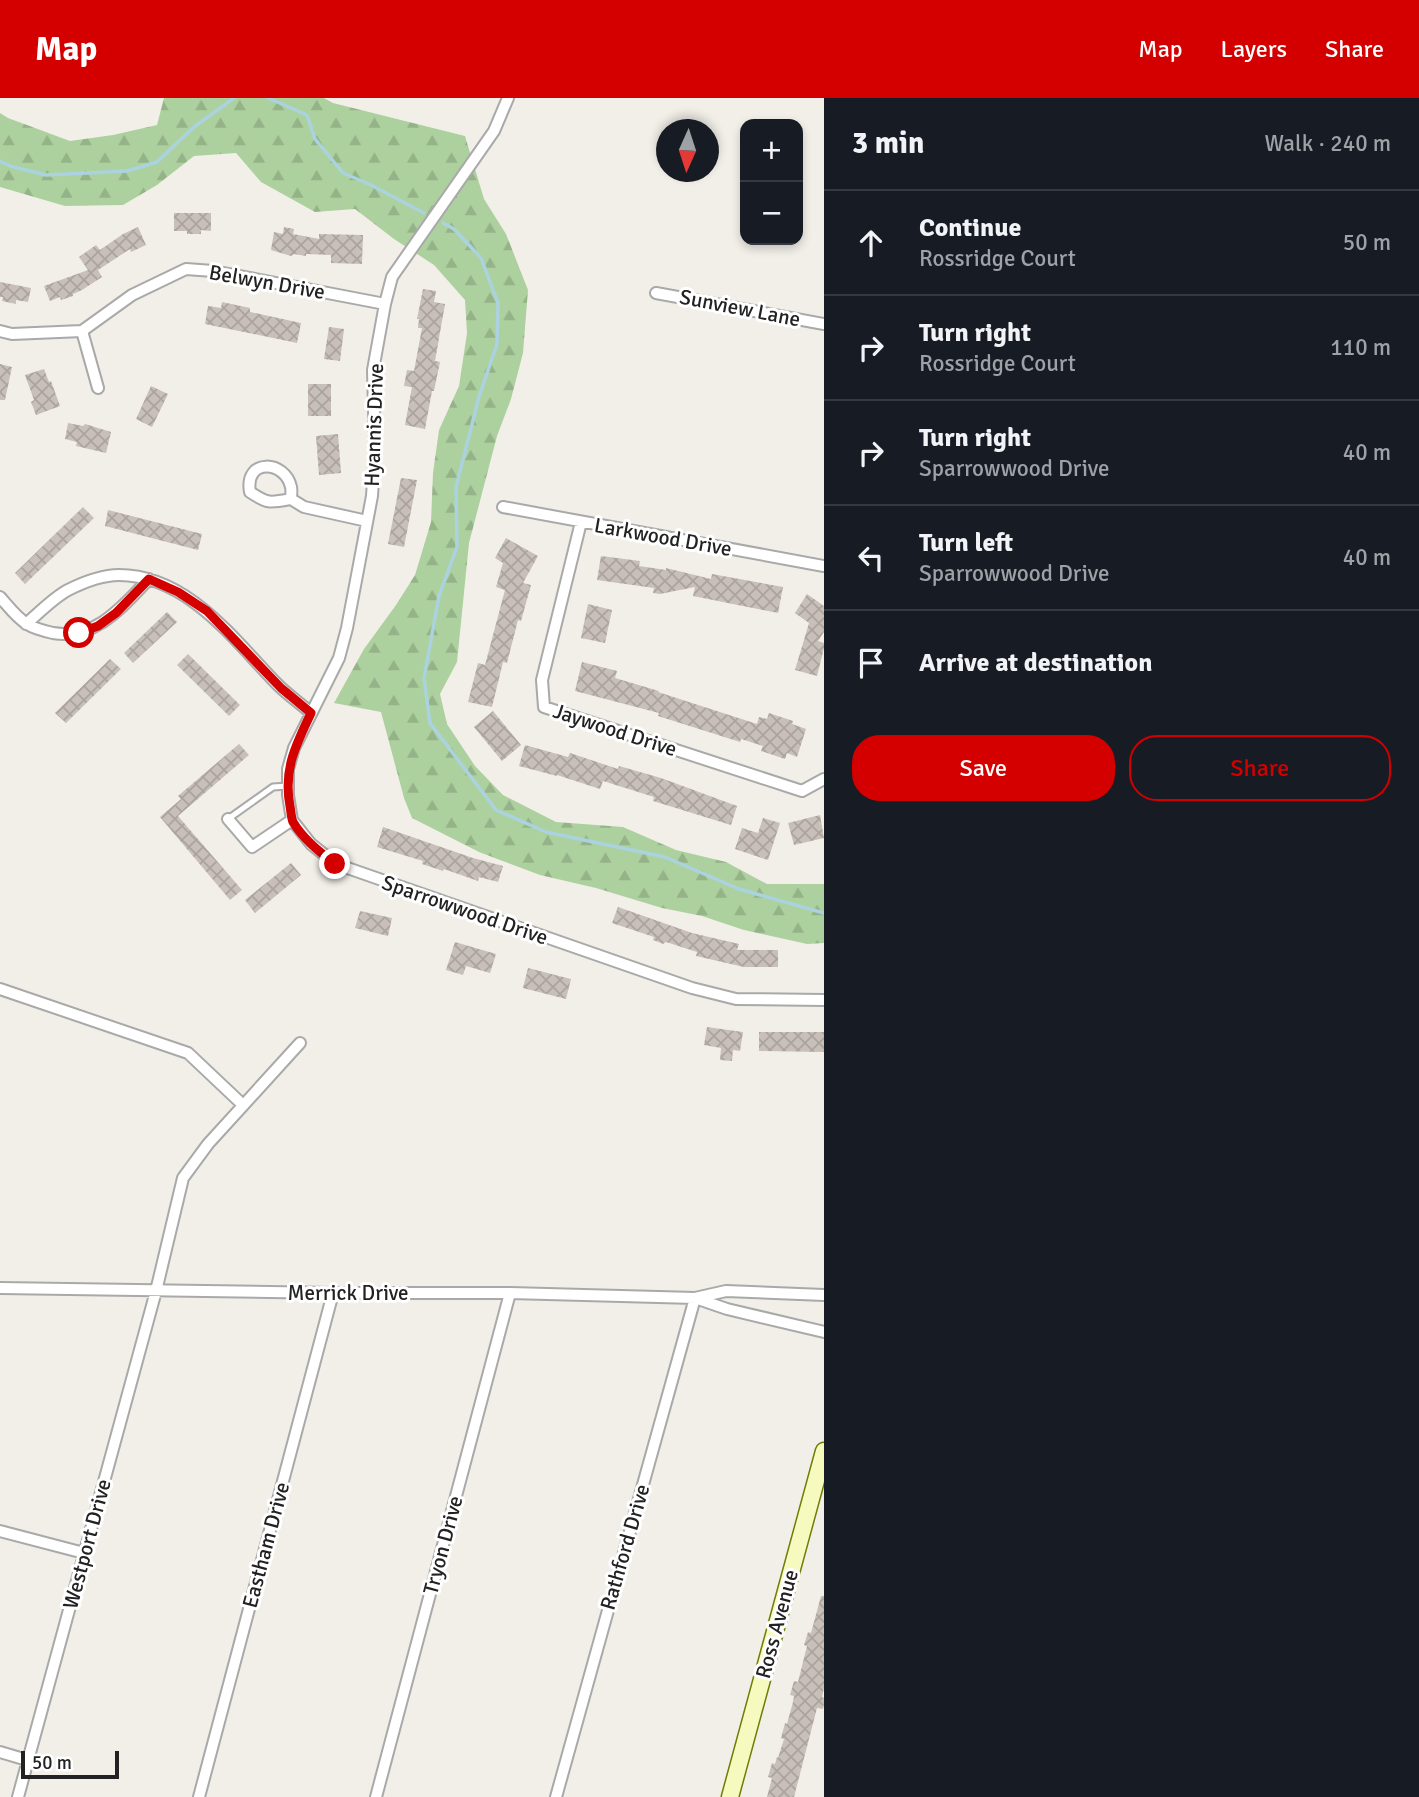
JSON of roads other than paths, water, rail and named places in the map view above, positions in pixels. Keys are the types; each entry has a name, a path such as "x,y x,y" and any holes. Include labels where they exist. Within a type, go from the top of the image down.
{"street":[{"name":"Hyannis Drive","path":"311,713 339,658 372,496 373,370 392,277 494,131 508,98"},
{"name":"Belwyn Drive","path":"82,331 132,295 186,269 213,271 385,304"},
{"name":"Sunview Lane","path":"656,293 824,324"},
{"path":"0,331 12,334 82,331 99,388"},
{"path":"291,499 304,507 366,521"},
{"name":"Larkwood Drive","path":"503,507 824,566"},
{"name":"Jaywood Drive","path":"582,522 542,680 544,707 802,791 824,779"},
{"path":"26,624 65,592 91,581 118,575 149,579 178,592 207,611 281,688 311,713 294,748 288,769 292,820 252,847 228,820"},
{"path":"0,597 26,624 43,631 79,633 98,626 116,613 149,579"},
{"name":"Sparrowwood Drive","path":"292,820 311,844 335,864 618,963 692,988 736,999 824,1000"},
{"path":"0,989 188,1053 243,1105 300,1043"},
{"name":"Westport Drive","path":"18,1797 156,1291 183,1178 208,1144 243,1105"},
{"name":"Merrick Drive","path":"0,1288 510,1293 695,1298 726,1291 824,1295"},
{"name":"Eastham Drive","path":"199,1797 333,1293"},
{"name":"Tryon Drive","path":"376,1797 510,1293"},
{"name":"Merrick Drive","path":"695,1298 727,1309 824,1332"},
{"name":"Rathford Drive","path":"556,1797 695,1298"},
{"name":"Ross Avenue","path":"730,1797 824,1451"},
{"path":"0,1531 84,1553"},
{"path":"0,1752 27,1760"}],"lane":[{"path":"228,820 273,787 288,786"}],"waterway":[{"path":"0,161 46,175 127,171 157,162 194,127 234,98"},
{"path":"268,98 307,115 315,139 343,173 424,213"},
{"path":"443,223 454,229 481,258 498,303 497,344 479,397 456,487 457,547 439,596 424,678 430,723 496,810 546,832 665,857 739,889 824,913"}]}
